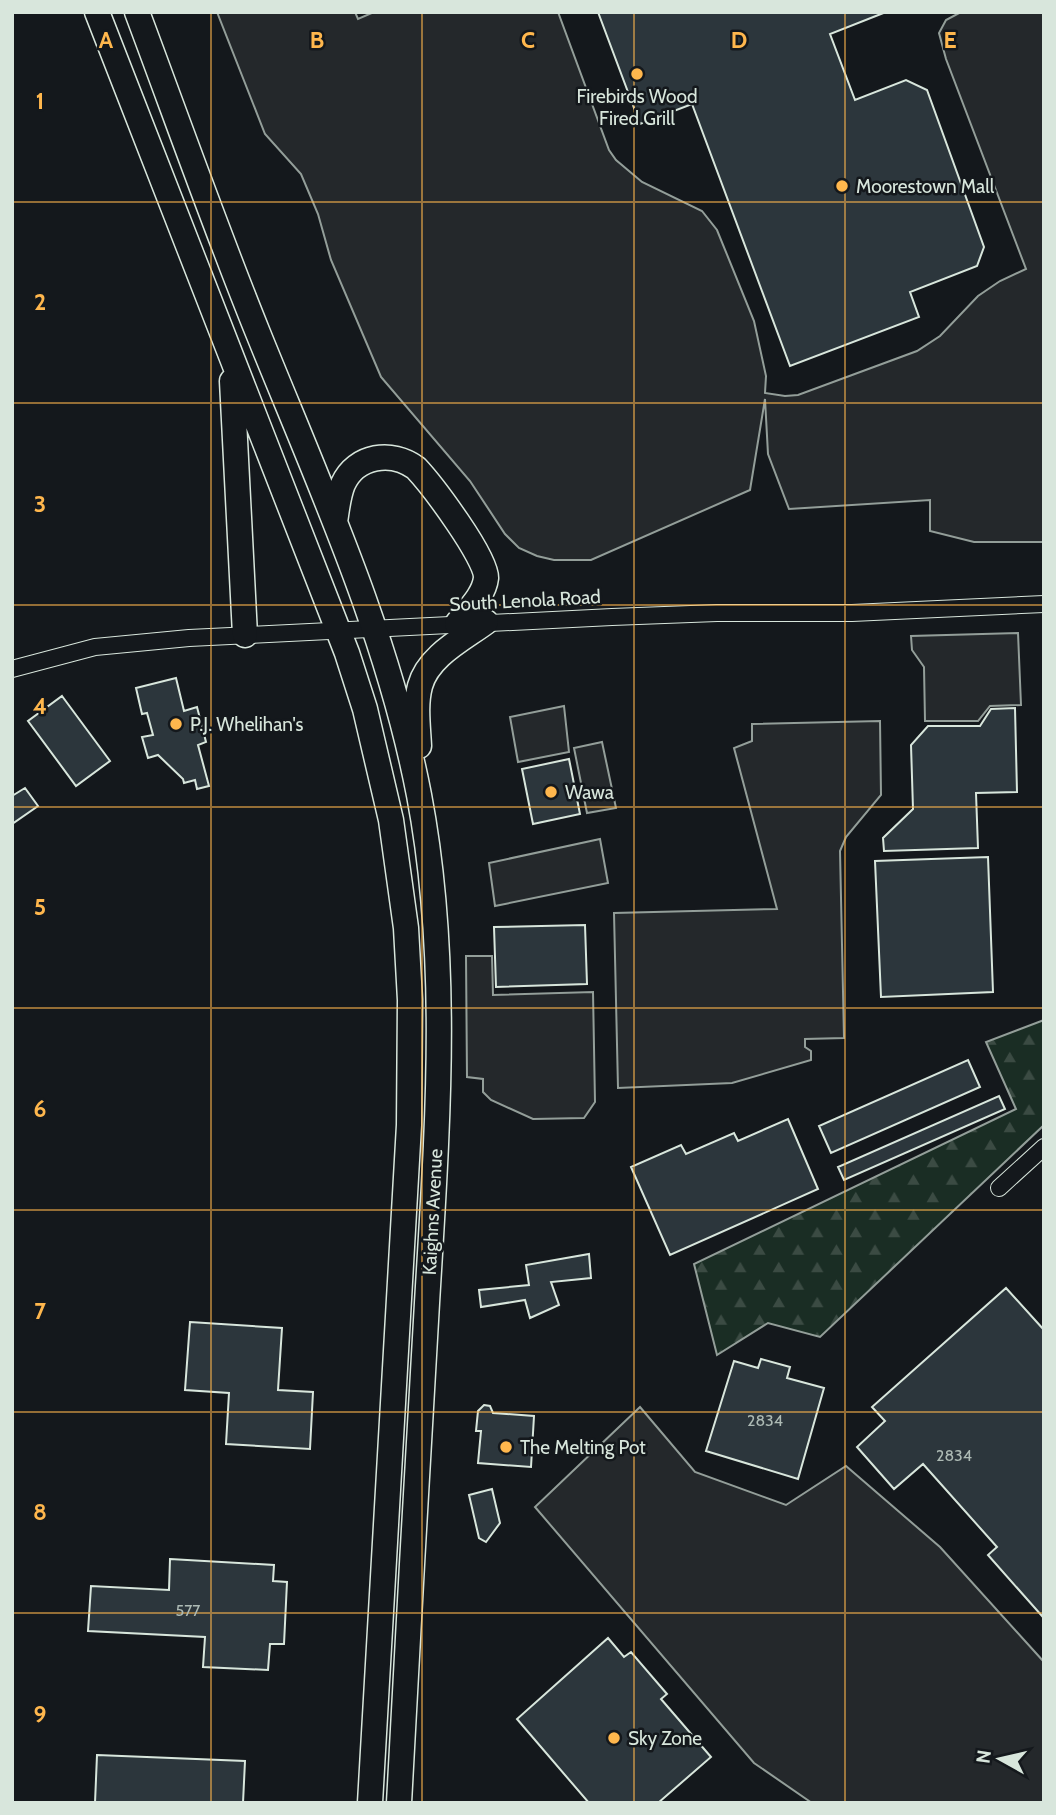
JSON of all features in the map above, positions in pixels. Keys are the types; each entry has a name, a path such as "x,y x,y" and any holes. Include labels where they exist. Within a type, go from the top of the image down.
{"highway":[{"name":"Kaighns Avenue","path":"97,12 339,631 365,709 384,782 406,928 410,1000 409,1125 370,1803"},
{"path":"137,12 257,330 312,461 374,628"},
{"path":"230,356 238,459 245,635"},
{"path":"335,523 343,483 359,465 386,457 405,461 416,468 475,550 485,569 485,582 480,595 457,624"},
{"path":"420,799 418,703 422,680 435,661 486,622"},
{"name":"Kaighns Avenue","path":"374,628 395,692 420,799 429,863 437,958 439,1076 398,1803"}],"street":[{"name":"South Lenola Road","path":"12,669 95,647 157,640 486,622 717,613 852,613 1044,604"},
{"path":"999,1188 1044,1147"}],"green space":[{"path":"1044,1020 1044,1125 820,1337 768,1323 717,1355 694,1264 1016,1109 986,1042"}],"shaded area":[{"path":"217,12 355,12 358,19 374,12 558,12 609,150 616,160 642,182 702,211 717,230 754,321 766,376 765,393 785,396 798,395 917,351 940,336 978,296 1000,281 1026,269 946,59 939,33 946,20 961,12 1044,12 1044,542 974,542 930,531 930,500 789,509 768,454 765,399 750,490 591,560 554,560 519,548 505,534 470,481 381,377 331,260 318,214 301,174 265,134"},
{"path":"1018,633 1021,705 990,706 978,721 925,721 924,667 912,650 911,636"},
{"path":"564,706 569,752 518,762 510,717"},
{"path":"880,721 881,795 846,837 840,851 844,1038 805,1039 805,1047 811,1051 811,1060 732,1083 618,1088 614,913 777,909 734,748 752,741 752,724"},
{"path":"602,742 616,808 587,813 574,748"},
{"path":"600,839 608,883 495,906 489,863"},
{"path":"466,956 492,956 493,995 593,992 595,1102 584,1118 533,1119 491,1100 483,1092 483,1079 467,1077"},
{"path":"640,1407 695,1472 786,1505 846,1466 940,1547 1044,1662 1044,1803 812,1803 754,1763 535,1507"}],"building":[{"name":"Moorestown Mall","path":"598,12 886,12 830,34 855,100 906,80 927,90 984,247 977,266 910,292 919,317 790,366 692,104 640,124"},
{"name":"P.J. Whelihan's","path":"176,678 184,711 197,707 206,742 198,745 209,786 197,789 195,780 184,783 158,755 148,758 142,737 153,735 147,713 142,714 136,688"},
{"path":"62,696 110,761 76,786 28,721"},
{"path":"1015,708 1017,792 976,793 978,848 884,851 883,838 913,809 911,745 928,726 980,726 991,709"},
{"name":"Wawa","path":"569,759 580,814 533,824 522,769"},
{"path":"25,788 38,806 12,824 12,796"},
{"path":"988,857 993,992 881,997 875,861"},
{"path":"585,925 587,984 496,987 494,927"},
{"path":"968,1060 980,1087 831,1153 819,1126"},
{"path":"999,1096 1005,1109 844,1180 838,1167"},
{"path":"788,1119 818,1189 670,1255 631,1167 681,1145 686,1154 734,1133 738,1141"},
{"path":"589,1254 591,1278 551,1282 559,1305 530,1318 525,1300 481,1307 479,1290 529,1285 526,1265"},
{"path":"1006,1288 1044,1330 1042,1616 988,1555 997,1547 923,1464 894,1489 857,1447 885,1421 872,1407"},
{"path":"190,1322 282,1328 278,1390 313,1392 310,1449 226,1444 229,1393 185,1390"},
{"path":"761,1359 790,1367 787,1378 824,1388 798,1479 706,1451 734,1361 758,1368"},
{"name":"The Melting Pot","path":"484,1405 490,1406 493,1413 534,1416 531,1467 478,1463 481,1431 476,1431 478,1411"},
{"path":"492,1489 500,1523 486,1542 479,1538 469,1495"},
{"path":"170,1559 274,1565 273,1581 287,1582 284,1644 270,1644 268,1670 203,1667 205,1637 88,1631 91,1586 169,1590"},
{"name":"Sky Zone","path":"608,1638 624,1657 631,1652 667,1694 661,1699 711,1757 658,1803 589,1803 517,1719"},
{"path":"97,1755 245,1761 243,1803 95,1803"}],"place":[{"name":"Firebirds Wood Fired Grill","path":"637,74"},
{"name":"Moorestown Mall","path":"842,186"},
{"name":"P.J. Whelihan's","path":"176,724"},
{"name":"Wawa","path":"551,792"},
{"name":"The Melting Pot","path":"506,1447"},
{"name":"Sky Zone","path":"614,1738"}]}
